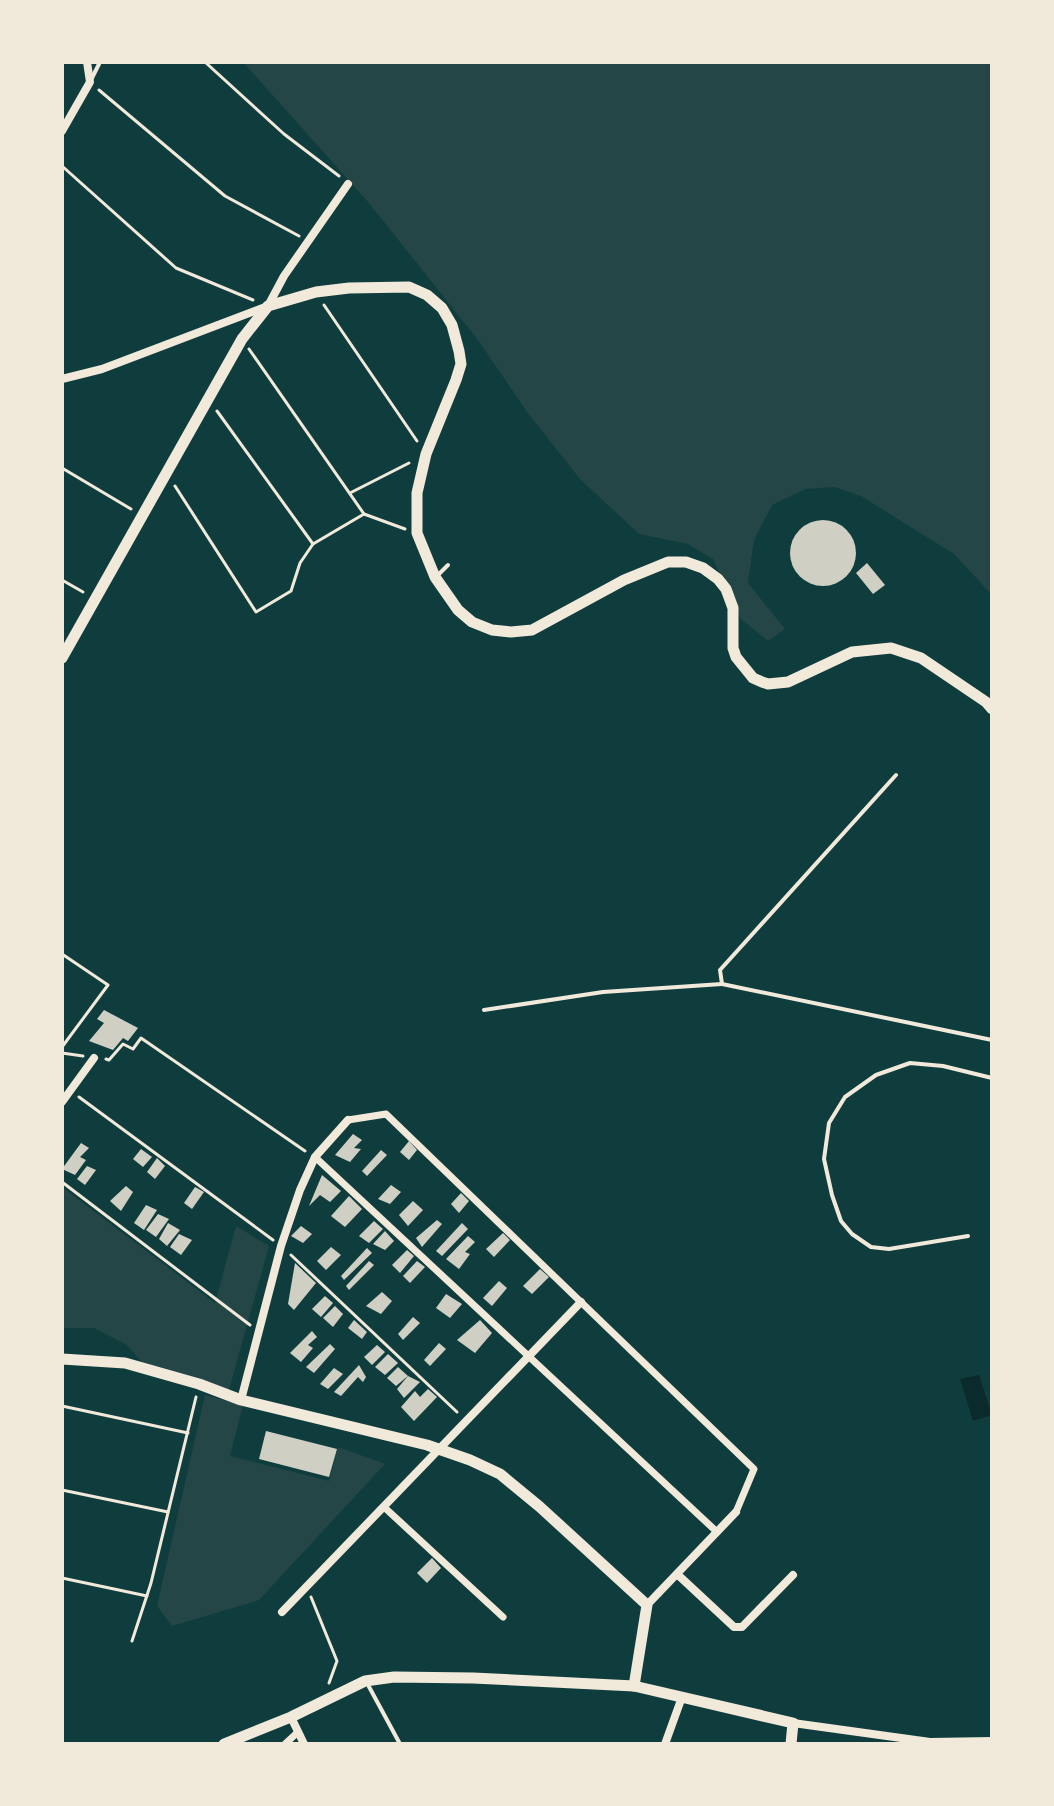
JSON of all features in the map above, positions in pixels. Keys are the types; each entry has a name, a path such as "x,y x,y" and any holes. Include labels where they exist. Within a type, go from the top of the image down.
{"street":[{"path":"62,131 90,82 87,62"},
{"path":"62,658 242,339 268,306 284,276 348,184"},
{"path":"62,379 102,369 268,306 316,292 409,287 427,295 442,308 452,325 461,364 426,454 417,493 417,533 435,577 458,610 472,622 492,630 532,630 624,580 668,562 686,562 703,568 726,589 733,608 733,648 736,657 753,678 768,684 788,682 852,652 891,648 921,658 992,709"},
{"path":"62,1102 94,1058"},
{"path":"241,1400 290,1218 315,1157 348,1120 386,1114 754,1469 736,1512 647,1605 634,1686"},
{"path":"315,1157 717,1532"},
{"path":"282,1612 581,1302"},
{"path":"62,1359 125,1363 199,1384 241,1400 439,1449 470,1460 500,1474 552,1517 647,1605"},
{"path":"384,1507 503,1617"},
{"path":"677,1574 734,1627 742,1627 793,1575"},
{"path":"224,1744 291,1717 365,1681 394,1677 634,1686 793,1723 930,1742 992,1741"},
{"path":"665,1744 682,1697"},
{"path":"291,1717 304,1744"},
{"path":"791,1744 793,1723"},
{"path":"285,1744 298,1732"}],"lane":[{"path":"90,82 100,62"},
{"path":"435,577 448,565"},
{"path":"722,984 720,970 896,775"},
{"path":"484,1010 603,992 722,984 992,1040"},
{"path":"968,1236 889,1249 871,1247 852,1234 841,1221 824,1159 829,1123 845,1097 876,1075 910,1063 943,1066 992,1078"},
{"path":"365,1681 400,1744"}],"path":[{"path":"205,62 284,134 348,184"},
{"path":"90,82 225,196 308,242"},
{"path":"62,166 176,268 268,306"},
{"path":"316,292 426,454 350,493"},
{"path":"242,339 364,514 417,533"},
{"path":"209,399 313,544"},
{"path":"62,468 143,516"},
{"path":"167,473 256,612 291,591 300,563 313,544 364,514"},
{"path":"62,580 96,599"},
{"path":"62,954 108,985 62,1050 109,1060 123,1044 133,1049 141,1038 315,1157"},
{"path":"62,1182 259,1332"},
{"path":"132,1641 147,1596 199,1384"},
{"path":"62,1406 188,1433"},
{"path":"62,1490 168,1512"},
{"path":"62,1578 147,1596"},
{"path":"307,1586 337,1661 323,1701"}],"shaded area":[{"path":"243,62 992,62 992,595 954,554 861,496 835,487 805,489 772,505 754,540 748,583 785,629 768,641 741,619 713,559 688,544 639,534 580,479 527,412 478,340 369,203"},
{"path":"62,1187 215,1303 236,1226 269,1246 229,1390 147,1368 127,1345 94,1328 62,1328"},
{"path":"979,1375 992,1415 973,1421 960,1379"},
{"path":"205,1395 243,1405 230,1456 329,1481 338,1447 385,1464 259,1600 172,1626 157,1606"}],"building":[{"path":"823,520 846,530 856,553 846,576 823,586 800,576 790,553 800,530"},
{"path":"867,563 885,585 873,594 856,573"},
{"path":"104,1010 138,1028 128,1041 123,1038 113,1050 89,1041 104,1023 97,1019"},
{"path":"353,1134 362,1140 354,1148 361,1149 350,1162 335,1155"},
{"path":"409,1141 417,1150 409,1160 400,1152"},
{"path":"81,1143 89,1148 80,1157 86,1160 75,1175 62,1169"},
{"path":"141,1149 152,1157 143,1167 133,1159"},
{"path":"381,1150 387,1155 367,1176 362,1171"},
{"path":"157,1158 165,1166 155,1179 147,1172"},
{"path":"87,1166 96,1170 85,1185 77,1179"},
{"path":"322,1175 341,1191 330,1202 320,1195 309,1206"},
{"path":"391,1185 401,1192 390,1204 378,1199"},
{"path":"126,1186 133,1192 121,1211 110,1201"},
{"path":"195,1187 204,1192 192,1209 184,1203"},
{"path":"461,1193 469,1201 459,1213 451,1204"},
{"path":"349,1196 362,1209 345,1227 331,1216"},
{"path":"413,1201 423,1210 408,1226 399,1215"},
{"path":"146,1205 157,1210 144,1230 134,1223"},
{"path":"158,1214 169,1219 156,1237 146,1230"},
{"path":"437,1220 442,1224 422,1247 416,1238"},
{"path":"374,1221 383,1229 369,1243 359,1236"},
{"path":"168,1223 180,1230 167,1246 159,1239"},
{"path":"462,1223 468,1229 442,1256 436,1251"},
{"path":"301,1226 312,1234 303,1243 291,1236"},
{"path":"385,1231 394,1241 385,1250 373,1244"},
{"path":"503,1233 510,1240 494,1257 486,1249"},
{"path":"179,1234 192,1240 181,1255 170,1247"},
{"path":"468,1236 475,1242 465,1252 470,1254 459,1269 446,1259"},
{"path":"331,1247 341,1255 326,1270 317,1261"},
{"path":"367,1248 372,1253 344,1280 341,1276"},
{"path":"407,1250 414,1256 400,1273 392,1265"},
{"path":"369,1261 374,1265 349,1290 346,1286"},
{"path":"417,1261 425,1267 410,1283 403,1276"},
{"path":"295,1263 316,1283 294,1310 288,1304"},
{"path":"540,1269 549,1277 532,1294 523,1286"},
{"path":"499,1281 507,1288 492,1306 483,1298"},
{"path":"382,1292 392,1301 381,1314 366,1306"},
{"path":"446,1294 462,1304 450,1318 436,1308"},
{"path":"325,1296 333,1303 321,1317 312,1309"},
{"path":"335,1306 343,1314 333,1327 323,1318"},
{"path":"413,1317 420,1323 403,1340 398,1334"},
{"path":"354,1320 367,1332 362,1339 348,1328"},
{"path":"480,1320 492,1333 475,1353 457,1340"},
{"path":"312,1331 317,1337 308,1345 313,1348 301,1362 290,1353"},
{"path":"439,1343 446,1349 430,1366 424,1360"},
{"path":"330,1344 335,1349 314,1373 306,1367"},
{"path":"377,1345 385,1352 372,1365 364,1357"},
{"path":"388,1354 398,1363 385,1375 375,1367"},
{"path":"359,1365 366,1377 363,1382 358,1377 341,1396 334,1392"},
{"path":"398,1367 408,1376 396,1386 387,1378"},
{"path":"334,1368 343,1374 328,1389 320,1384"},
{"path":"408,1376 420,1382 404,1398 397,1389"},
{"path":"428,1389 437,1397 414,1421 401,1407 415,1391 420,1397"},
{"path":"266,1431 337,1449 329,1477 259,1459"},
{"path":"432,1558 441,1568 427,1583 417,1573"}]}
